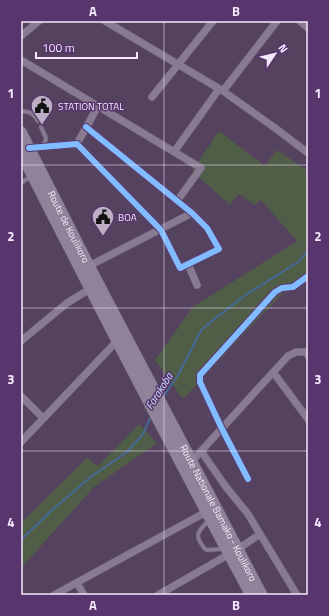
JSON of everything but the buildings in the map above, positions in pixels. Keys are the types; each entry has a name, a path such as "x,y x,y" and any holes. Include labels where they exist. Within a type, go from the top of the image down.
{"main road":[{"name":"Route de Koulikoro","path":"21,132 32,176 90,289 114,323"},
{"name":"Route de Koulikoro","path":"25,150 89,266 114,323"},
{"path":"114,323 170,432"},
{"name":"Route Nationale Bamako - Koulikoro","path":"170,432 192,461 251,595"},
{"name":"Route Nationale Bamako - Koulikoro","path":"170,432 208,515 262,595"}],"street":[{"path":"105,21 221,90 308,153"},
{"path":"152,96 213,21"},
{"path":"174,152 221,90 277,21"},
{"path":"300,21 308,28"},
{"path":"24,34 35,22"},
{"path":"21,60 201,168 177,201"},
{"path":"77,144 98,106"},
{"path":"25,150 41,146 77,144 161,230 180,268 219,249 207,228 192,213 86,127"},
{"path":"89,266 192,213"},
{"path":"188,264 198,285"},
{"path":"248,479 200,382 200,375 275,292 282,288 293,286 308,276"},
{"path":"21,341 67,303 90,289"},
{"path":"21,442 121,338"},
{"path":"192,461 288,356 296,352 306,352 308,355"},
{"path":"273,372 308,419"},
{"path":"21,396 43,418"},
{"path":"201,452 226,487 248,514 297,595"},
{"path":"54,595 208,515"},
{"path":"158,595 167,593 260,534"},
{"path":"77,583 84,595"}],"lane":[{"path":"21,111 31,112 38,121"},
{"path":"41,127 46,138 41,146"},
{"path":"21,183 32,176"},
{"path":"208,515 197,534 204,548 207,550 231,551"}],"green space":[{"path":"219,131 265,166 277,150 308,171 308,274 283,293 183,399 155,360 193,307 297,241 261,200 255,205 239,194 230,205 192,171"},
{"path":"139,424 157,443 94,487 21,568 21,523 87,458 98,466"}],"waterway":[{"name":"Farakoba","path":"163,397 178,375 202,329 244,296 298,262 308,251"},
{"name":"Farakoba","path":"21,540 52,510 92,476 127,452 143,434 151,416"}],"cycle path":[{"path":"29,148 77,144 161,230 180,268 219,249 207,228 192,213 86,127"},
{"path":"248,479 200,382 200,375 275,292 282,288 293,287 308,276"}],"place":[{"name":"STATION TOTAL","path":"42,126"},
{"name":"BOA","path":"103,236"}]}
